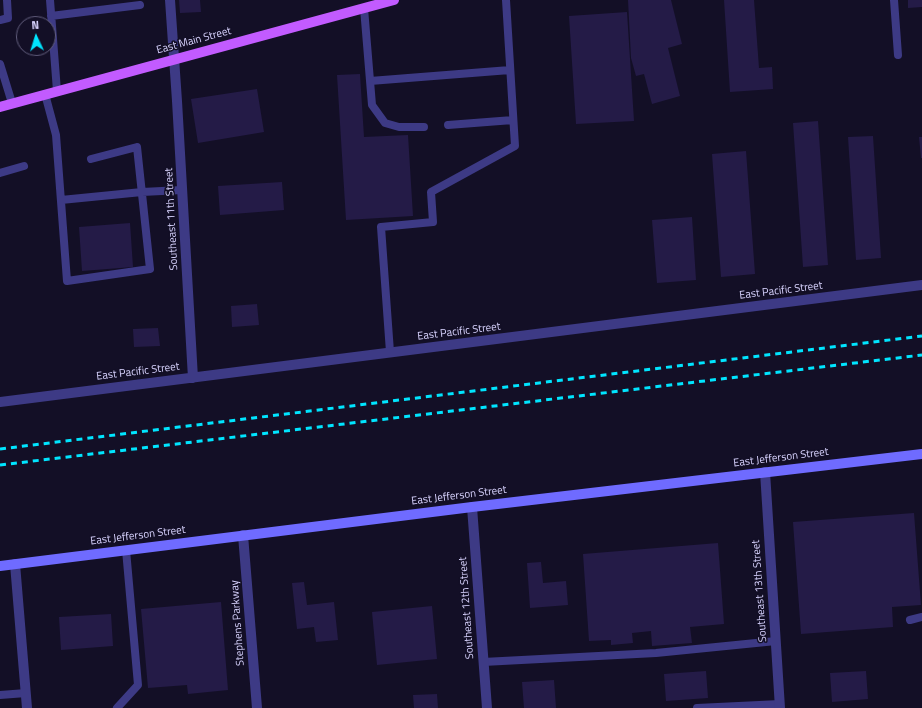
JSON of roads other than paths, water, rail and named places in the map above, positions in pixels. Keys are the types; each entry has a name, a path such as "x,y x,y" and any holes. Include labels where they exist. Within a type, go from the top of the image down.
{"main road":[{"name":"East Main Street","path":"0,106 394,0"},
{"name":"East Jefferson Street","path":"0,566 472,507 922,454"}],"street":[{"name":"Southeast 11th Street","path":"170,0 193,378"},
{"name":"East Pacific Street","path":"0,402 922,285"},
{"name":"Southeast 13th Street","path":"765,472 780,706"},
{"name":"Southeast 12th Street","path":"472,507 486,708"},
{"name":"Stephens Parkway","path":"243,535 257,708"},
{"path":"15,564 28,708"}],"lane":[{"path":"0,20 8,18 7,0"},
{"path":"50,0 51,16 140,5"},
{"path":"390,352 381,227 433,222 431,192 515,146 506,0"},
{"path":"894,0 898,55"},
{"path":"364,8 372,105 385,123 399,128 424,127"},
{"path":"54,56 57,91"},
{"path":"0,64 12,103"},
{"path":"370,82 510,70"},
{"path":"45,94 56,135 67,281 150,269 137,147 91,159"},
{"path":"448,125 513,120"},
{"path":"0,173 24,166"},
{"path":"61,200 142,192 182,190"},
{"path":"117,708 138,685 126,550"},
{"path":"910,620 922,617"},
{"path":"483,662 656,653 776,641"},
{"path":"0,695 26,693"},
{"path":"697,708 780,706"}],"railway":[{"path":"0,449 922,336"},
{"path":"0,465 922,355"}]}
